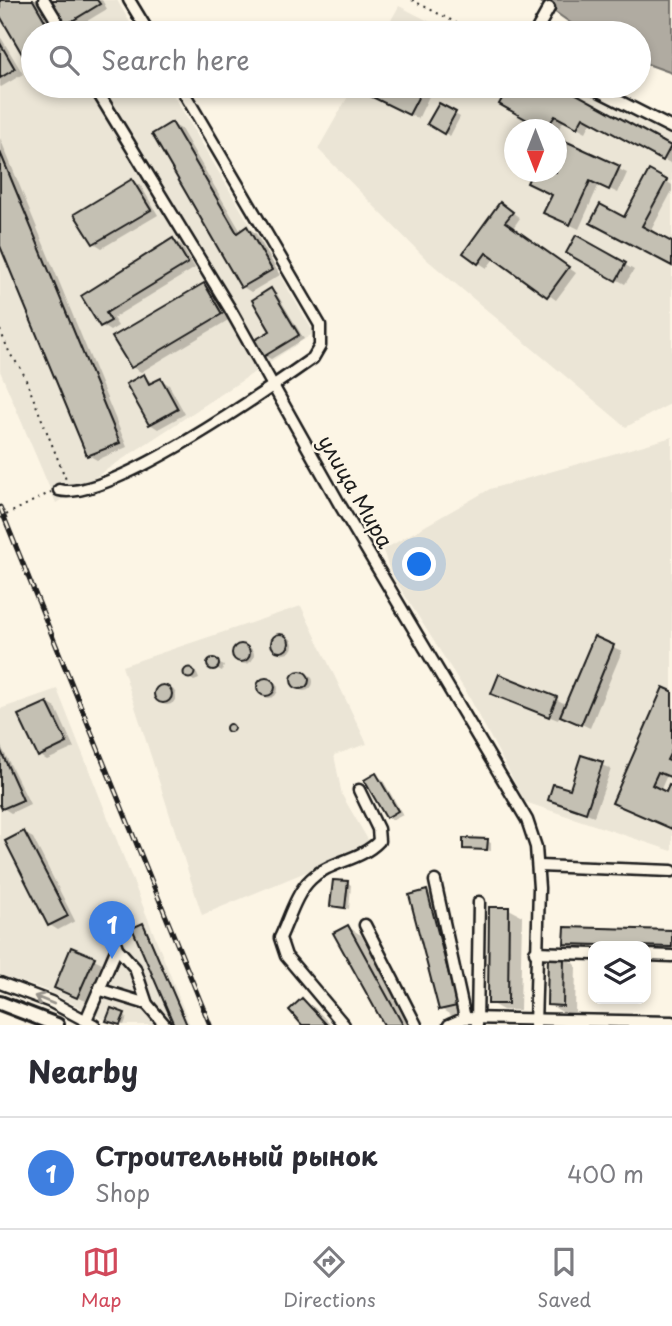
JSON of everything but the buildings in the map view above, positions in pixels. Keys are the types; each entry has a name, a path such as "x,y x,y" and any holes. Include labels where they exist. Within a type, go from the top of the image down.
{"main road":[{"path":"0,1003 57,1025"}],"street":[{"path":"44,0 57,21"},
{"path":"129,0 142,21"},
{"path":"542,21 549,8"},
{"name":"улица Мира","path":"101,98 274,386 340,505 527,820 534,838 538,866 535,1022"},
{"path":"59,490 77,491 113,480 234,415 313,358 320,346 320,325 187,98"},
{"path":"613,98 672,128"},
{"path":"344,1025 286,956 281,938 302,889 313,877 369,852 379,841 378,829 359,790"},
{"path":"538,866 672,871"},
{"path":"435,881 465,1018"},
{"path":"477,1022 479,902"},
{"path":"108,918 117,948 135,968 147,1004 165,1025"},
{"path":"365,925 416,1025"},
{"path":"0,983 51,1002 90,1023 117,948"},
{"path":"535,952 588,954"},
{"path":"651,955 672,956"},
{"path":"101,990 147,1004"},
{"path":"449,1025 465,1018 477,1022 672,1022"}],"path":[{"path":"412,0 453,21"},
{"path":"0,330 10,354 22,370 59,457 66,481 77,491"},
{"path":"0,517 45,494 59,490"}],"shaded area":[{"path":"0,0 117,0 129,21 21,21 21,98 175,98 314,333 56,503 0,371"},
{"path":"538,0 672,0 672,73 651,65 651,21 568,21"},
{"path":"399,6 428,21 391,21"},
{"path":"347,98 596,98 672,137 672,403 626,427 426,259 318,149"},
{"path":"672,437 672,851 525,802 468,695 390,572 383,550 490,489"},
{"path":"301,606 367,744 334,755 342,795 371,845 202,915 122,666"},
{"path":"57,689 190,1025 115,1025 46,990 0,975 0,709"}],"railway":[{"path":"0,507 210,1025"}],"place":[{"name":"Строительный рынок","path":"112,959"}]}
